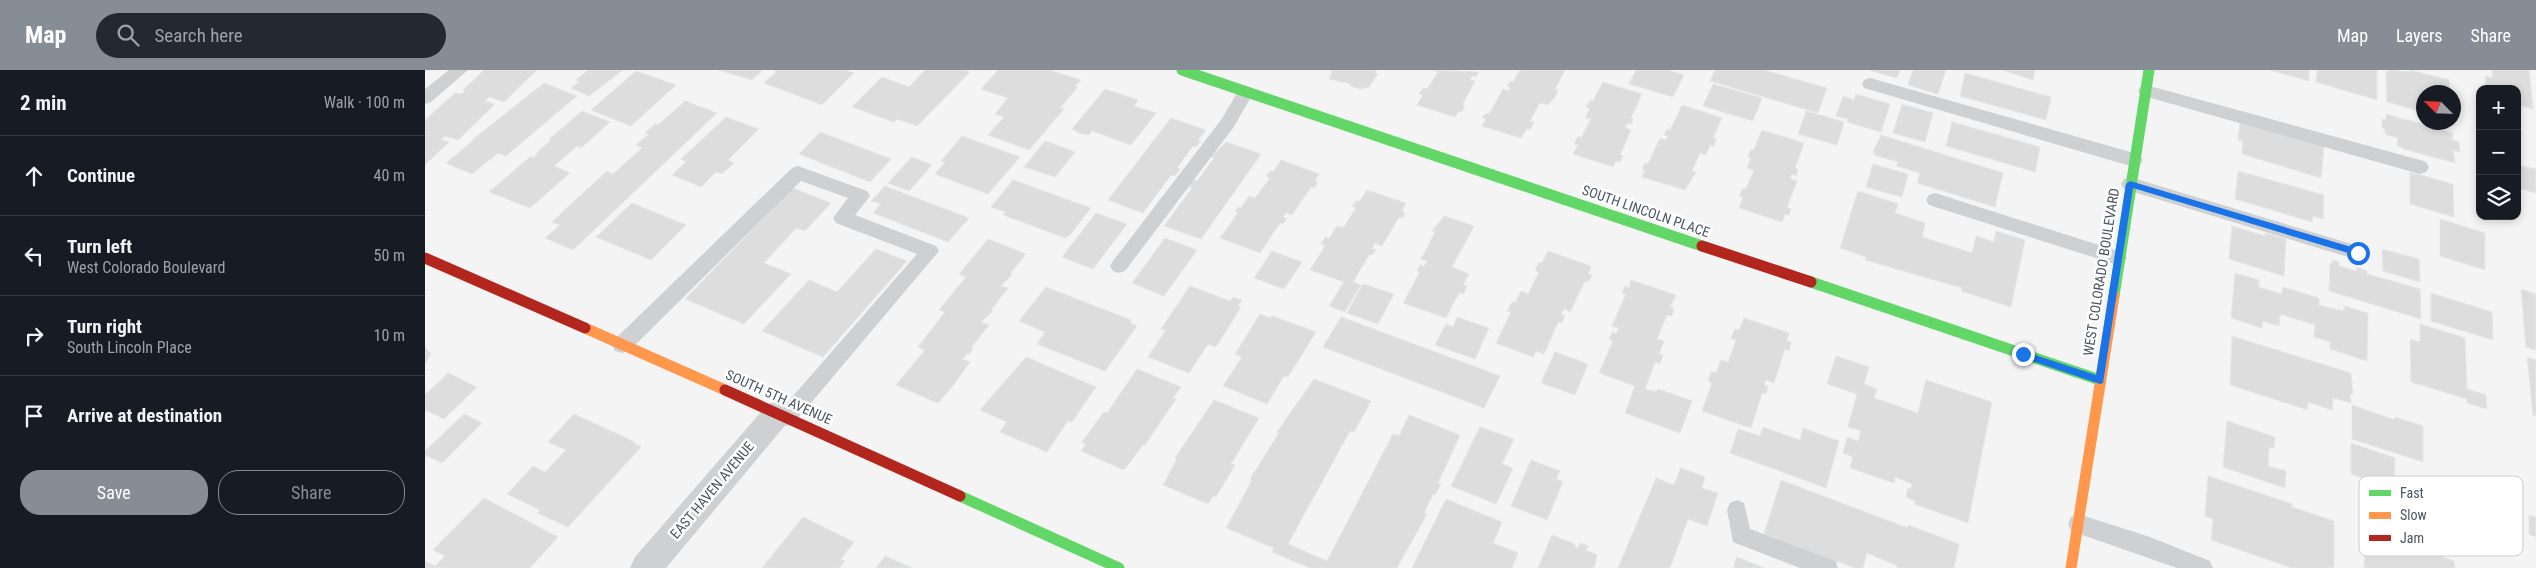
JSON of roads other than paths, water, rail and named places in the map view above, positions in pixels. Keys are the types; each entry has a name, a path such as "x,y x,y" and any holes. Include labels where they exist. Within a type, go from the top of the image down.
{"street":[{"name":"SOUTH LINCOLN PLACE","path":"1182,70 2100,380"},
{"name":"WEST COLORADO BOULEVARD","path":"2071,568 2133,160 2149,70"},
{"name":"SOUTH 5TH AVENUE","path":"425,258 783,415 1119,568"},
{"name":"EAST HAVEN AVENUE","path":"646,568 783,415"}],"lane":[{"path":"425,98 460,70"},
{"path":"1870,84 2133,160"},
{"path":"2146,90 2421,167"},
{"path":"1119,266 1227,124 1246,92"},
{"path":"622,344 798,173 861,196 842,218 930,251 783,415"},
{"path":"2130,184 2358,253"},
{"path":"1935,200 2118,258"},
{"path":"1737,510 1740,535 1827,568"},
{"path":"2078,524 2150,547 2202,568"}]}
